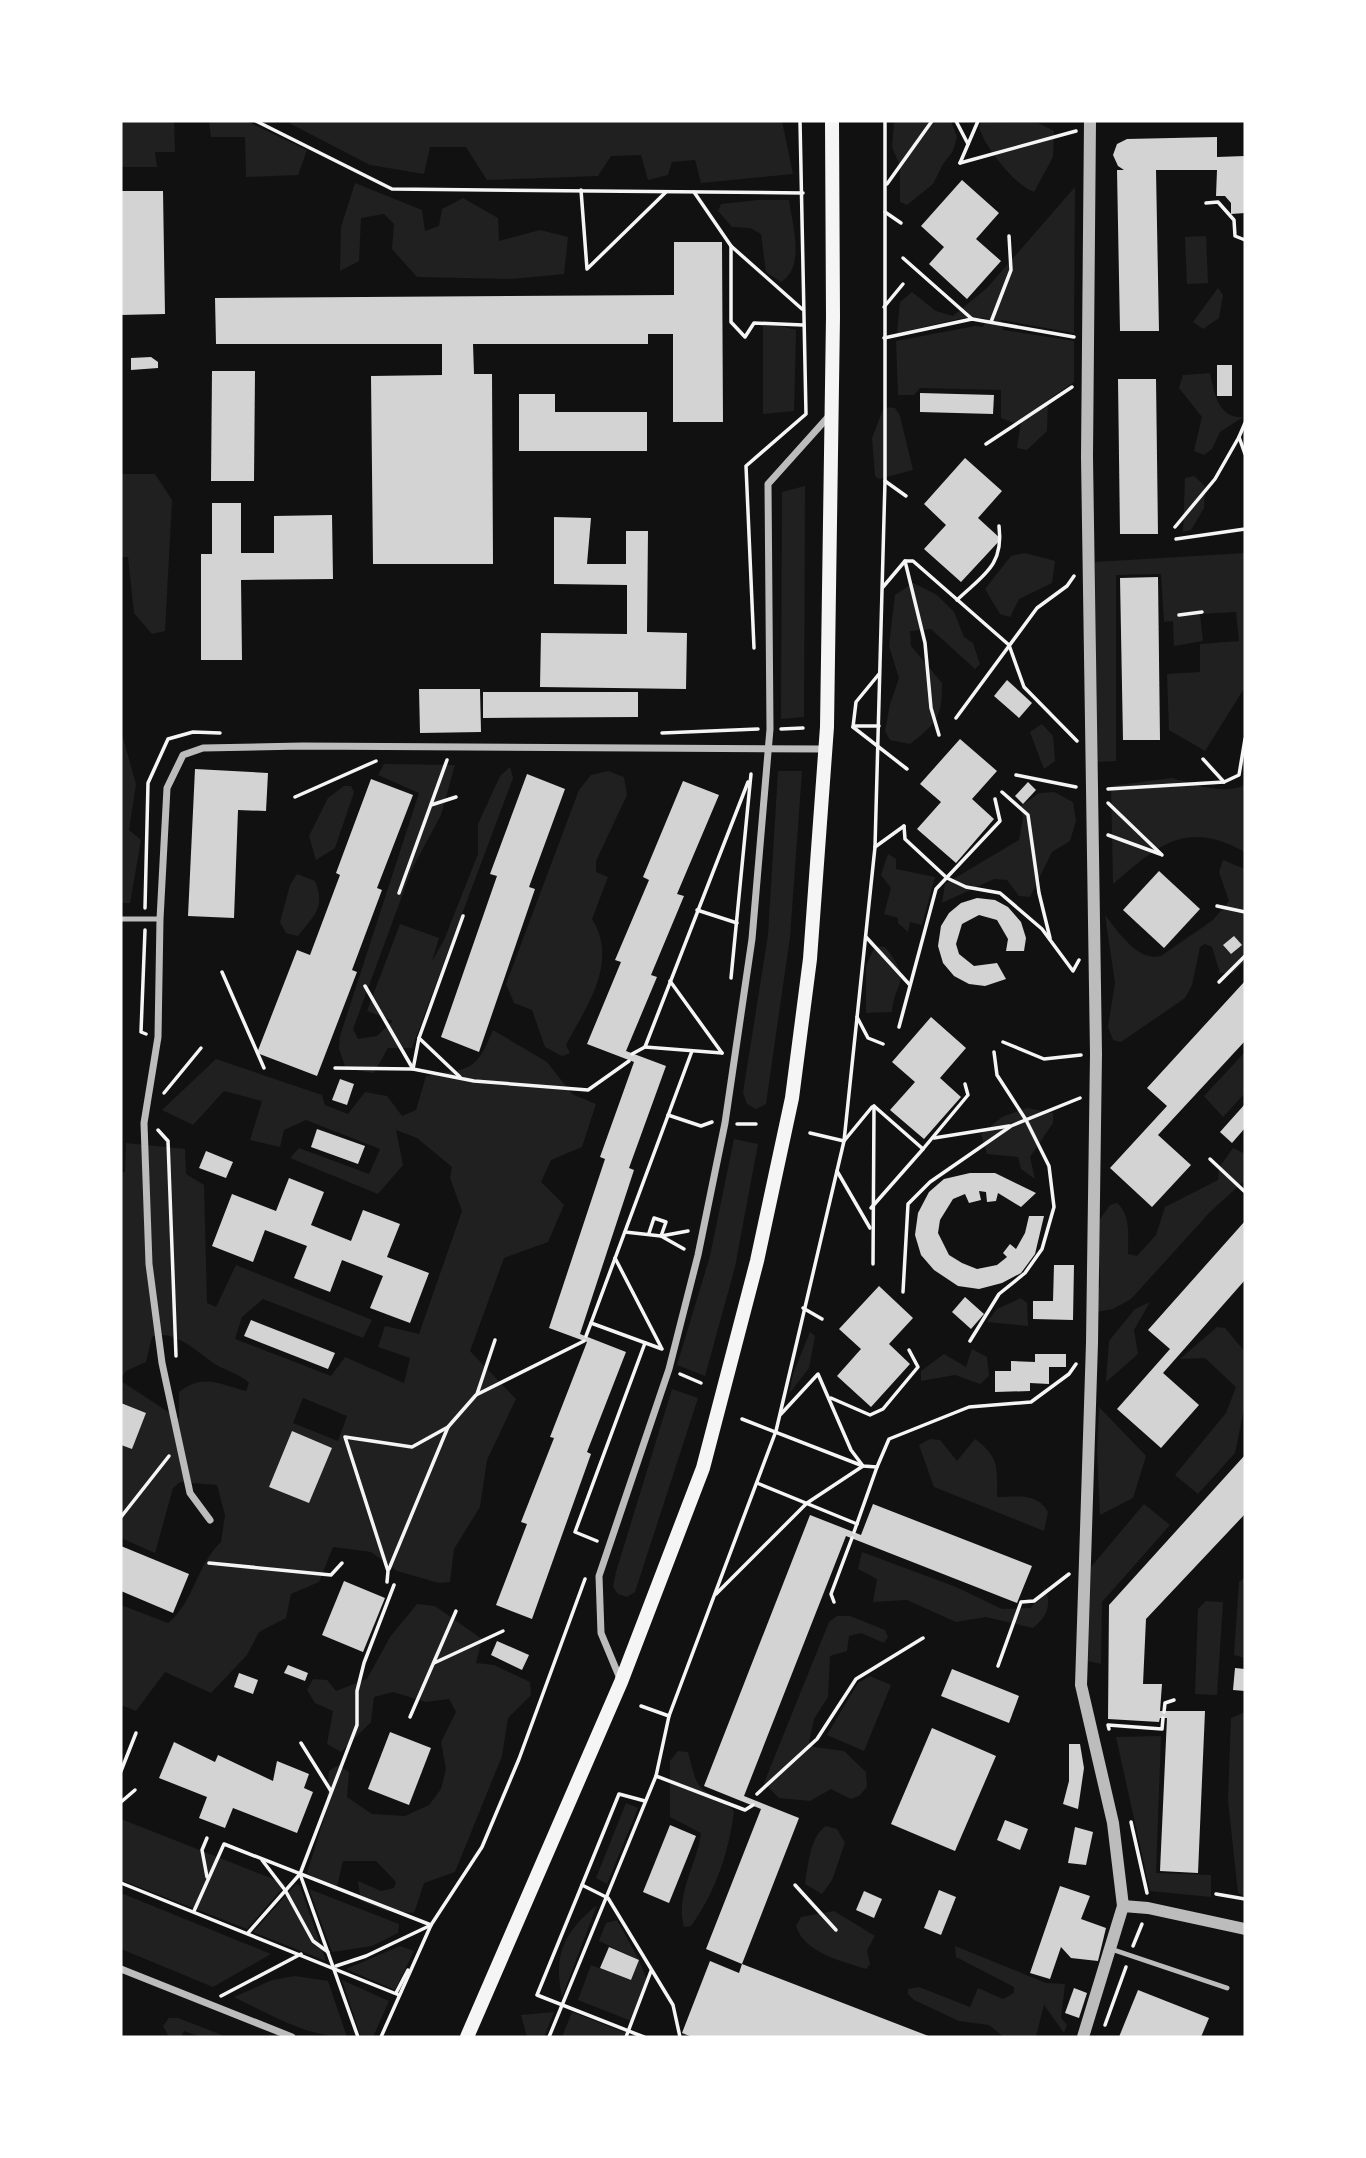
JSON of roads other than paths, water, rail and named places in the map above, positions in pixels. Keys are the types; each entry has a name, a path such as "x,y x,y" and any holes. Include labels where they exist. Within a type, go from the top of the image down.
{"main road":[{"path":"467,2037 621,1682 703,1468 757,1261 792,1098 808,973 826,750 829,416 833,317 832,121"}],"street":[{"path":"1083,2037 1124,1906 1113,1823 1081,1685 1092,1343 1096,1054 1090,555 1090,121"},
{"path":"621,1682 601,1633 599,1576 669,1369 698,1255 724,1123 752,939 769,750 768,484 829,416"},
{"path":"210,1520 190,1493 162,1363 149,1264 144,1116 158,1037 166,788 183,755 203,748 410,746 826,750"},
{"path":"1124,1906 1148,1908 1245,1929"},
{"path":"121,1969 292,2037"}],"lane":[{"path":"121,919 160,919"},
{"path":"1111,1949 1227,1988"}]}
